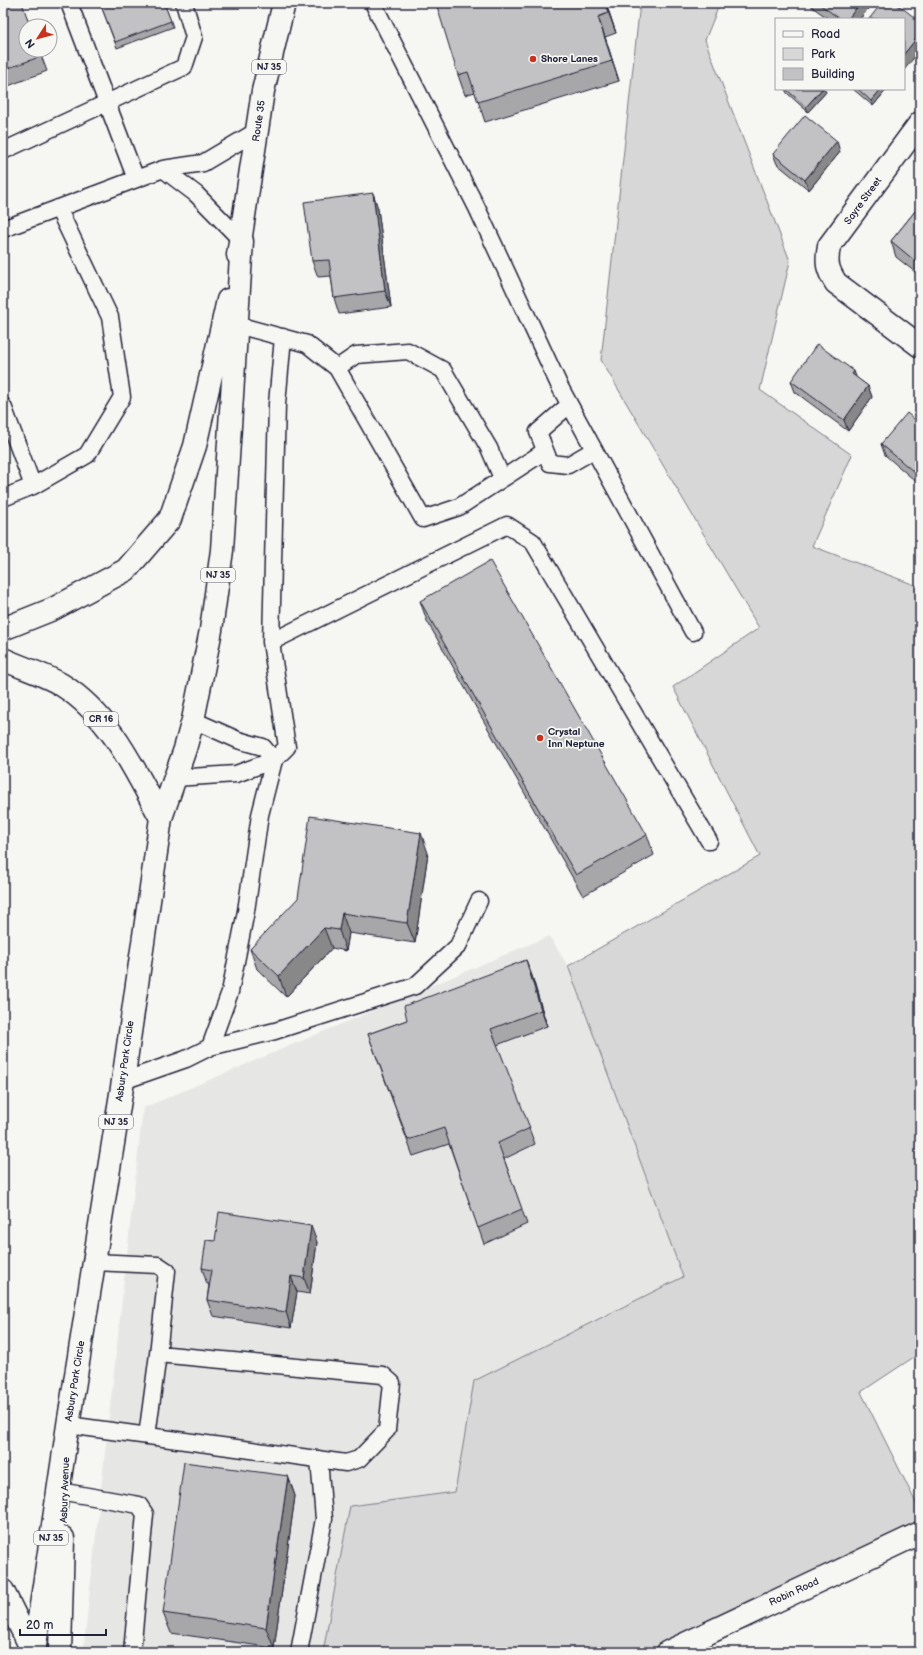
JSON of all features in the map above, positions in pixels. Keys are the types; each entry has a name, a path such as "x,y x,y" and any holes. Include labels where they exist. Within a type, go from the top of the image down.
{"main road":[{"name":"Route 35","path":"242,241 263,91 284,3"},
{"name":"Sayre Street","path":"920,123 829,246 827,258 828,272 836,283 920,346"},
{"name":"NJ 35","path":"160,818 194,720 222,550 242,241"},
{"name":"NJ 35","path":"3,629 53,609 126,570 170,518 195,446 242,241"},
{"name":"CR 16","path":"3,659 60,684 75,694 92,709 106,724 118,741 160,818"},
{"name":"Asbury Park Circle","path":"33,1652 123,1081 160,818"},
{"name":"Asbury Avenue","path":"60,1652 68,1425"},
{"name":"Robin Road","path":"668,1652 920,1533"},
{"path":"3,1591 33,1652"}],"lane":[{"path":"69,3 136,179"},
{"path":"3,151 184,67 194,37 184,3"},
{"path":"373,3 477,208 569,405 693,632"},
{"path":"3,229 163,169 203,163 258,131"},
{"path":"163,169 196,194 242,241"},
{"path":"3,498 33,486 87,455 122,397 110,317 58,208"},
{"path":"237,325 307,344 337,368 424,519 459,507 545,450"},
{"path":"175,778 236,774 274,760 287,747 271,642 277,404 283,338"},
{"path":"337,368 356,355 408,350 443,370 489,448 502,478"},
{"path":"569,405 538,432 550,463 568,465 594,450"},
{"path":"3,406 33,486"},
{"path":"271,642 507,525 533,542 709,841"},
{"path":"194,720 238,740 262,747 274,760"},
{"path":"210,1047 230,992 246,911 260,815 274,760"},
{"path":"123,1081 186,1059 210,1047 275,1031 416,986 458,946 479,901"},
{"path":"94,1262 158,1265 167,1271 158,1354 146,1436"},
{"path":"68,1425 346,1463 359,1459 387,1430 392,1383 383,1375 158,1354"},
{"path":"299,1652 324,1519 319,1459"},
{"path":"65,1492 139,1505 146,1514 132,1652"}],"shaded area":[{"path":"549,936 568,966 683,1277 475,1381 455,1492 350,1506 323,1652 85,1652 84,1644 143,1108"}],"green space":[{"path":"640,3 720,3 705,40 790,261 760,390 852,455 812,546 920,587 920,1353 861,1392 920,1511 920,1533 684,1652 323,1652 350,1506 455,1492 474,1381 683,1277 568,966 760,856 673,687 759,628 601,360"}],"building":[{"path":"3,3 22,3 27,18 18,18 18,58 36,58 3,70"},
{"path":"100,3 164,3 171,21 115,42"},
{"name":"Shore Lanes","path":"436,3 605,3 608,13 598,17 612,61 478,102 468,72 458,75"},
{"path":"818,3 860,3 849,18 839,18"},
{"path":"882,3 894,3 920,22 920,34 905,53 905,18 870,18"},
{"path":"787,90 821,90 806,107"},
{"path":"859,90 880,90 871,101"},
{"path":"805,115 837,141 805,180 773,154"},
{"path":"373,193 385,291 334,298 329,260 312,261 304,202"},
{"path":"920,205 920,265 891,241"},
{"path":"817,344 854,371 852,374 868,386 844,420 791,381"},
{"path":"907,413 920,424 920,477 881,444"},
{"name":"Crystal Inn Neptune","path":"490,561 647,835 576,875 420,601"},
{"path":"310,816 421,833 407,923 342,913 339,930 324,928 279,976 250,949 298,898"},
{"path":"526,960 541,1010 491,1029 530,1128 498,1143 522,1209 478,1228 444,1128 408,1140 368,1034 407,1020 404,1006"},
{"path":"219,1212 311,1226 304,1278 291,1276 286,1312 207,1300 212,1270 202,1268 206,1240 215,1241"},
{"path":"184,1462 288,1476 266,1628 163,1613"}],"place":[{"name":"Shore Lanes","path":"533,59"},
{"name":"Crystal Inn Neptune","path":"540,738"}]}
